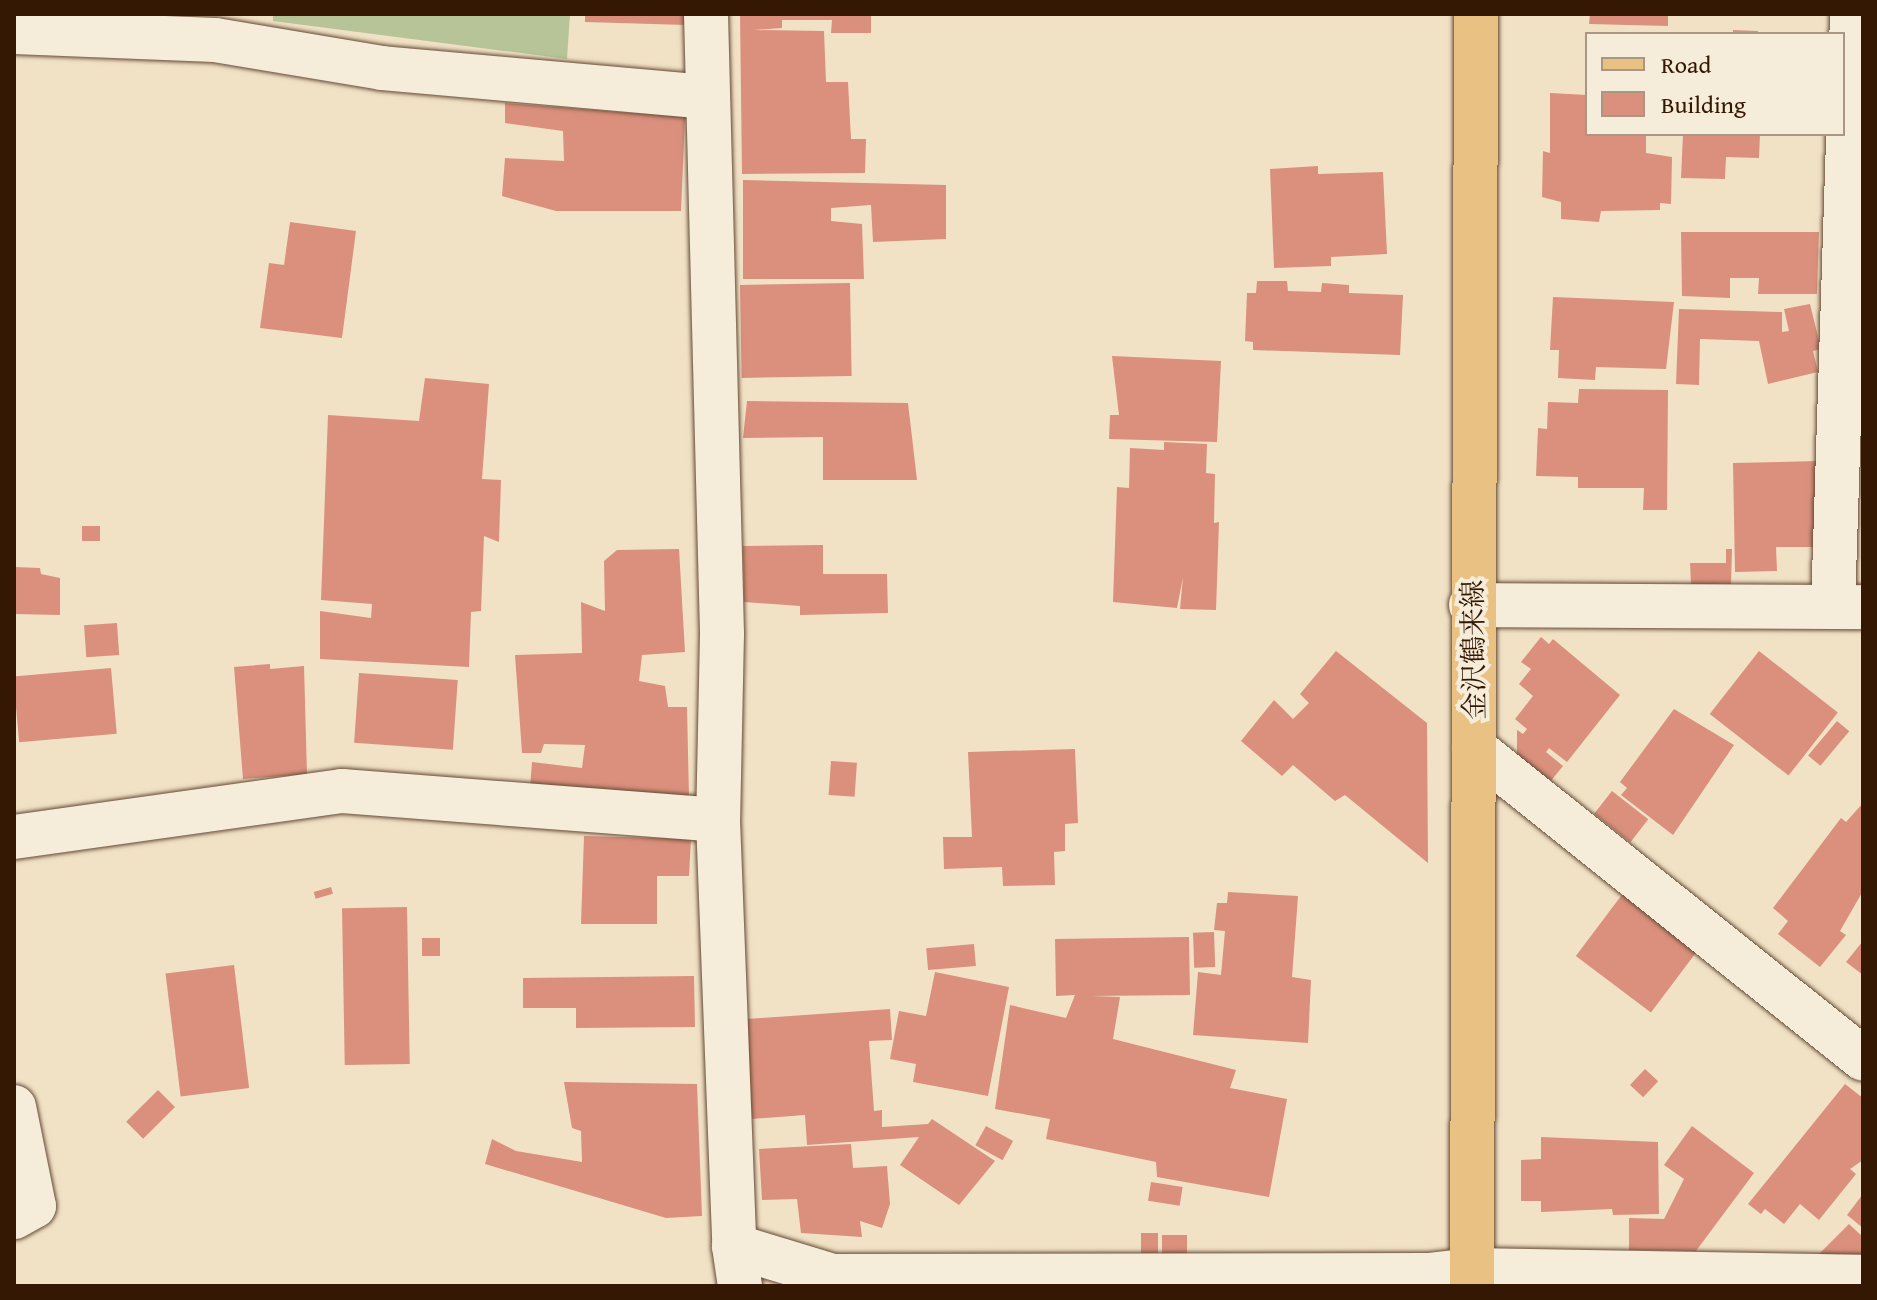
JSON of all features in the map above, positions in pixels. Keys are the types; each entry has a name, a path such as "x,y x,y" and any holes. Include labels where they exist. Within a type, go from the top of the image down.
{"main road":[{"name":"金沢鶴来線","path":"1472,1278 1474,748 1471,605 1476,14"}],"street":[{"path":"706,14 722,634 718,820 737,1266 838,1281 1428,1275 1472,1278 1863,1277"},
{"path":"1471,605 1848,607 1852,14"},
{"path":"14,32 58,24 215,40 382,68 707,97"},
{"path":"1474,748 1863,1059"},
{"path":"14,837 342,791 718,820"},
{"path":"14,1107 34,1206 14,1217"}],"green space":[{"path":"273,14 570,14 567,59 273,21"}],"building":[{"path":"585,14 687,14 686,25 585,22"},
{"path":"740,14 871,14 871,33 831,33 832,20 782,20 782,28 754,30 824,31 826,82 848,82 851,139 866,139 865,173 742,174"},
{"path":"1590,14 1668,14 1668,26 1589,24"},
{"path":"1550,93 1585,95 1585,136 1646,136 1646,153 1672,157 1671,204 1660,203 1660,210 1601,211 1599,222 1561,219 1561,202 1542,197 1543,151 1550,153"},
{"path":"505,103 685,117 681,211 556,211 502,196 505,158 564,161 563,131 505,123"},
{"path":"1683,136 1760,136 1759,158 1726,157 1725,179 1681,178"},
{"path":"1318,166 1318,174 1383,172 1387,254 1331,257 1331,266 1274,268 1270,169"},
{"path":"743,180 946,185 946,239 873,242 871,205 831,208 831,221 862,224 864,279 743,279"},
{"path":"290,222 356,231 342,338 260,328 269,263 284,265"},
{"path":"1681,232 1819,232 1817,294 1758,294 1759,278 1730,278 1730,298 1682,296"},
{"path":"1257,281 1287,281 1288,291 1321,292 1322,283 1349,285 1349,293 1403,295 1400,355 1253,350 1253,342 1245,341 1247,293 1256,293"},
{"path":"850,283 852,376 742,378 740,285"},
{"path":"1553,297 1674,302 1666,369 1596,367 1595,380 1558,378 1559,350 1550,350"},
{"path":"1810,304 1821,349 1813,351 1818,372 1768,384 1759,341 1700,339 1699,385 1676,384 1679,309 1782,312 1782,332 1789,331 1784,309"},
{"path":"1112,356 1221,361 1217,442 1109,439 1110,415 1119,415"},
{"path":"425,378 489,384 482,479 501,480 499,542 484,536 481,611 471,612 469,667 320,659 320,611 371,618 372,604 321,600 328,415 419,421"},
{"path":"1579,389 1668,390 1667,510 1643,510 1644,488 1578,488 1578,477 1536,476 1538,428 1547,429 1548,402 1578,403"},
{"path":"747,401 908,403 917,480 823,480 823,437 743,438"},
{"path":"1164,442 1207,444 1206,473 1215,474 1214,523 1219,522 1216,610 1180,609 1183,577 1177,608 1113,602 1117,487 1129,488 1130,448 1164,450"},
{"path":"1818,461 1818,547 1776,547 1777,571 1735,572 1733,463"},
{"path":"82,526 100,526 100,541 82,541"},
{"path":"823,545 823,574 887,574 888,613 800,615 800,606 744,602 743,546"},
{"path":"679,549 685,652 642,655 639,681 665,686 668,707 687,707 689,796 530,788 532,762 582,768 585,745 544,744 541,753 522,753 515,655 582,653 581,602 605,611 604,561 617,550"},
{"path":"1726,549 1732,549 1731,584 1691,584 1690,563 1726,563"},
{"path":"14,567 40,568 41,574 60,578 60,615 14,614"},
{"path":"117,623 119,655 86,657 84,625"},
{"path":"1541,637 1549,644 1553,639 1620,695 1567,762 1549,748 1546,752 1563,766 1550,782 1517,755 1517,730 1523,734 1527,729 1515,719 1533,696 1519,684 1531,669 1521,662"},
{"path":"1336,651 1427,723 1428,863 1345,795 1335,801 1293,765 1282,776 1241,741 1274,700 1293,719 1309,703 1300,694"},
{"path":"1759,651 1838,713 1789,776 1710,714"},
{"path":"270,664 270,669 304,666 307,774 243,779 234,667"},
{"path":"111,668 117,734 19,742 14,676"},
{"path":"359,673 458,680 453,750 354,743"},
{"path":"1674,709 1734,745 1673,835 1621,795 1627,788 1620,782"},
{"path":"1837,721 1849,731 1820,766 1808,755"},
{"path":"1075,749 1078,823 1065,824 1065,851 1054,852 1055,885 1003,886 1002,867 944,869 943,837 972,837 968,752"},
{"path":"831,761 857,763 855,797 829,795"},
{"path":"1612,791 1648,819 1630,842 1594,814"},
{"path":"1863,803 1863,891 1840,931 1846,935 1820,967 1778,934 1788,921 1773,908 1841,818 1846,822"},
{"path":"584,836 691,839 689,876 657,876 657,924 581,924"},
{"path":"331,887 333,894 316,899 314,892"},
{"path":"1228,892 1298,896 1292,977 1311,980 1308,1043 1193,1035 1198,972 1221,975 1225,931 1214,930 1217,903 1227,903"},
{"path":"1624,892 1699,949 1651,1012 1576,956"},
{"path":"407,907 410,1064 345,1065 342,908"},
{"path":"1214,932 1215,967 1194,968 1193,933"},
{"path":"1189,937 1190,995 1091,996 1120,997 1113,1039 1236,1070 1230,1088 1287,1099 1269,1197 1157,1177 1156,1162 1046,1139 1050,1119 995,1109 1010,1005 1066,1018 1075,995 1056,996 1055,939"},
{"path":"422,938 440,938 440,956 422,956"},
{"path":"1863,941 1863,975 1846,962"},
{"path":"974,944 976,966 928,970 926,948"},
{"path":"234,965 249,1088 181,1096 166,973"},
{"path":"935,972 1009,987 988,1096 913,1082 916,1064 890,1059 899,1011 926,1016"},
{"path":"694,976 695,1027 576,1028 576,1008 523,1008 523,978"},
{"path":"890,1009 892,1040 869,1041 874,1111 882,1110 882,1127 928,1124 932,1119 995,1161 959,1205 900,1165 919,1137 807,1145 805,1115 752,1119 746,1019"},
{"path":"1645,1069 1658,1081 1643,1097 1630,1085"},
{"path":"564,1082 697,1084 702,1216 666,1218 485,1164 492,1139 516,1151 582,1162 581,1131 572,1128"},
{"path":"1845,1084 1863,1098 1863,1160 1850,1169 1856,1174 1819,1220 1800,1204 1784,1224 1765,1209 1761,1214 1748,1204"},
{"path":"158,1090 175,1107 143,1139 126,1122"},
{"path":"986,1126 1013,1141 1002,1160 975,1145"},
{"path":"1692,1126 1754,1173 1696,1251 1629,1250 1629,1218 1664,1219 1684,1179 1664,1165"},
{"path":"1541,1137 1658,1142 1659,1214 1613,1215 1612,1209 1541,1212 1541,1201 1521,1201 1521,1160 1541,1159"},
{"path":"851,1144 853,1168 887,1166 890,1204 882,1228 860,1221 862,1237 801,1233 797,1199 762,1200 759,1149"},
{"path":"1151,1182 1183,1187 1180,1206 1148,1201"},
{"path":"1863,1194 1863,1228 1847,1215"},
{"path":"1849,1224 1863,1237 1863,1258 1815,1258"},
{"path":"1141,1233 1158,1233 1158,1253 1141,1253"},
{"path":"1162,1235 1187,1235 1187,1254 1162,1254"}]}
